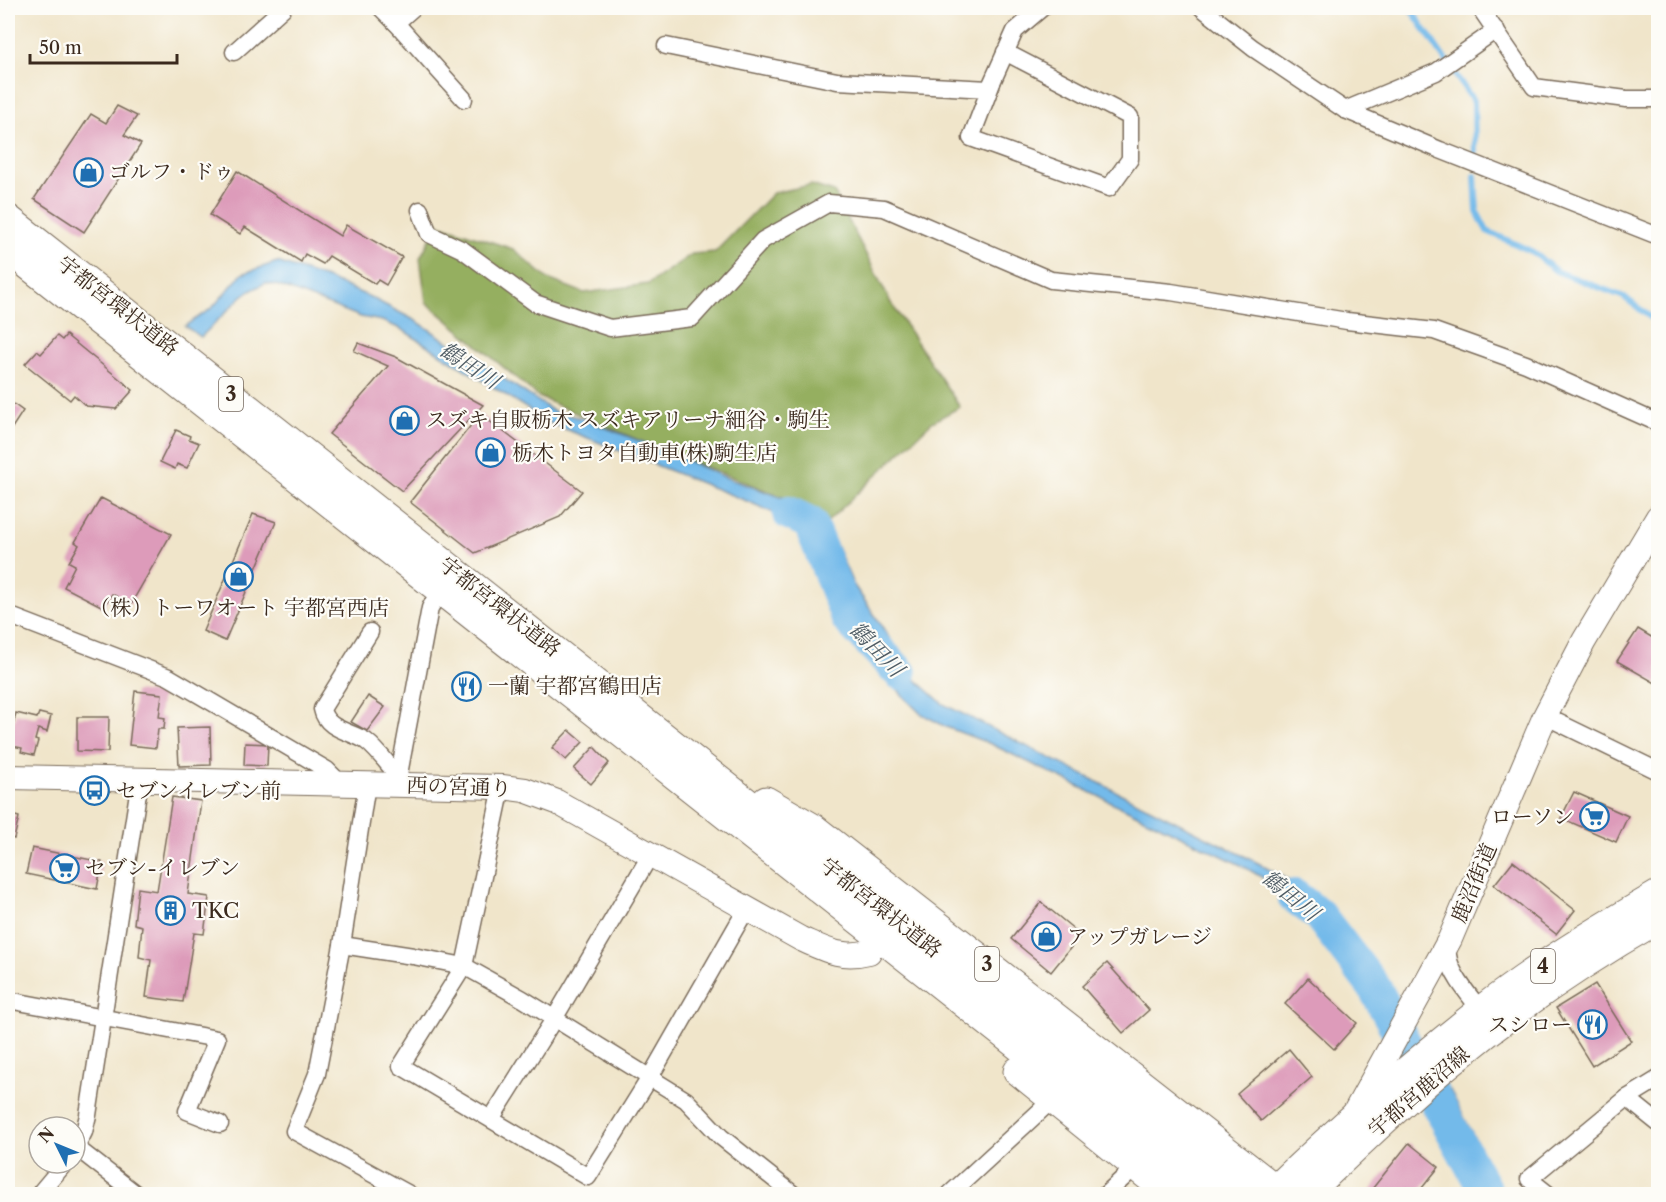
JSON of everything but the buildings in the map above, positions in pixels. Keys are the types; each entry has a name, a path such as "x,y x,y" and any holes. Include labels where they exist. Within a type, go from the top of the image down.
{"main road":[{"name":"宇都宮環状道路","path":"8,218 446,580"},
{"name":"宇都宮環状道路","path":"8,250 446,580 1125,1117"},
{"name":"3","path":"678,763 735,838 869,952 1169,1194"},
{"name":"3","path":"678,763 813,827 1276,1193"},
{"name":"宇都宮鹿沼線","path":"1307,1194 1398,1076 1440,1057 1560,954 1659,894"},
{"name":"宇都宮鹿沼線","path":"1487,1018 1659,920"},
{"name":"鹿沼街道","path":"1276,1193 1398,1076"},
{"name":"3","path":"1125,1117 1205,1194"},
{"name":"3","path":"1125,1117 1244,1194"}],"street":[{"path":"234,52 283,8"},
{"path":"381,8 464,99"},
{"path":"396,24 413,8"},
{"path":"1005,52 1130,117 1130,159 1109,188 971,138 992,83 1005,52 1015,30 1042,8"},
{"path":"1202,8 1253,48 1346,110 1440,150 1659,236"},
{"path":"1480,8 1534,87 1626,99 1659,99"},
{"path":"1346,110 1440,69 1496,30"},
{"path":"666,46 837,81 989,89 992,83"},
{"path":"420,210 429,234 463,250 535,303 610,328 692,318 763,240 829,203 884,208 1051,280 1171,292 1347,321 1434,331 1527,364 1659,423"},
{"name":"鹿沼街道","path":"1398,1076 1411,1012 1450,939 1545,716 1584,641 1659,517"},
{"path":"398,781 430,609 446,580"},
{"path":"8,615 169,676 327,770 340,783"},
{"path":"370,632 322,709 323,717 329,723 367,742 398,781"},
{"path":"1545,716 1659,771"},
{"name":"西の宮通り","path":"8,777 367,784 398,781 525,790 557,802 801,939 837,954 852,956 869,952"},
{"path":"87,1119 140,780"},
{"path":"367,784 342,945 317,1074 294,1131 409,1194"},
{"path":"502,787 464,966 401,1066 588,1177 649,1079 747,908"},
{"path":"490,1119 554,1019 651,854"},
{"path":"1450,939 1448,955 1452,967 1487,1018"},
{"path":"342,945 464,966 686,1100 721,1137 793,1194"},
{"path":"8,1000 217,1039 187,1111 220,1124"},
{"path":"1548,1194 1529,1179 1627,1098 1659,1079"},
{"path":"1627,1098 1659,1122"},
{"path":"950,1194 1053,1099"},
{"path":"87,1157 136,1194"},
{"path":"1106,1194 1134,1168"},
{"path":"39,1194 55,1175"}],"green space":[{"path":"811,185 834,192 891,303 960,407 932,422 821,528 798,503 645,443 539,397 426,302 420,258 438,224 513,249 548,279 584,293 648,284 692,254 715,252 773,193"}],"water":[{"path":"277,262 326,278 370,297 418,322 553,411 580,418 732,480 798,503 836,545 853,584 913,677 943,704 1260,864 1296,885 1339,925 1397,1006 1386,1023 1358,962 1317,916 1293,896 1243,866 991,744 946,727 920,713 901,694 855,620 824,554 804,526 550,423 401,329 382,321 361,317 280,286 265,283 243,295 201,337 185,326 212,308 242,274"},
{"path":"1450,1090 1504,1194 1470,1194 1427,1113"}],"waterway":[{"path":"1410,8 1474,102 1475,153"},
{"path":"1475,176 1477,212 1487,231 1533,252 1556,271 1624,297 1658,323"},
{"name":"鶴田川","path":"789,513 810,523 848,619 900,673"},
{"name":"鶴田川","path":"1294,896 1319,915 1374,987 1487,1194"}],"place":[{"name":"ゴルフ・ドゥ","path":"88,172"},
{"name":"スズキ自販栃木 スズキアリーナ細谷・駒生","path":"405,420"},
{"name":"栃木トヨタ自動車(株)駒生店","path":"491,453"},
{"name":"（株）トーワオート 宇都宮西店","path":"239,577"},
{"name":"一蘭 宇都宮鶴田店","path":"467,686"},
{"name":"セブンイレブン前","path":"95,791"},
{"name":"ローソン","path":"1595,817"},
{"name":"セブン-イレブン","path":"64,868"},
{"name":"TKC","path":"171,911"},
{"name":"アップガレージ","path":"1046,937"},
{"name":"スシロー","path":"1593,1025"}]}
